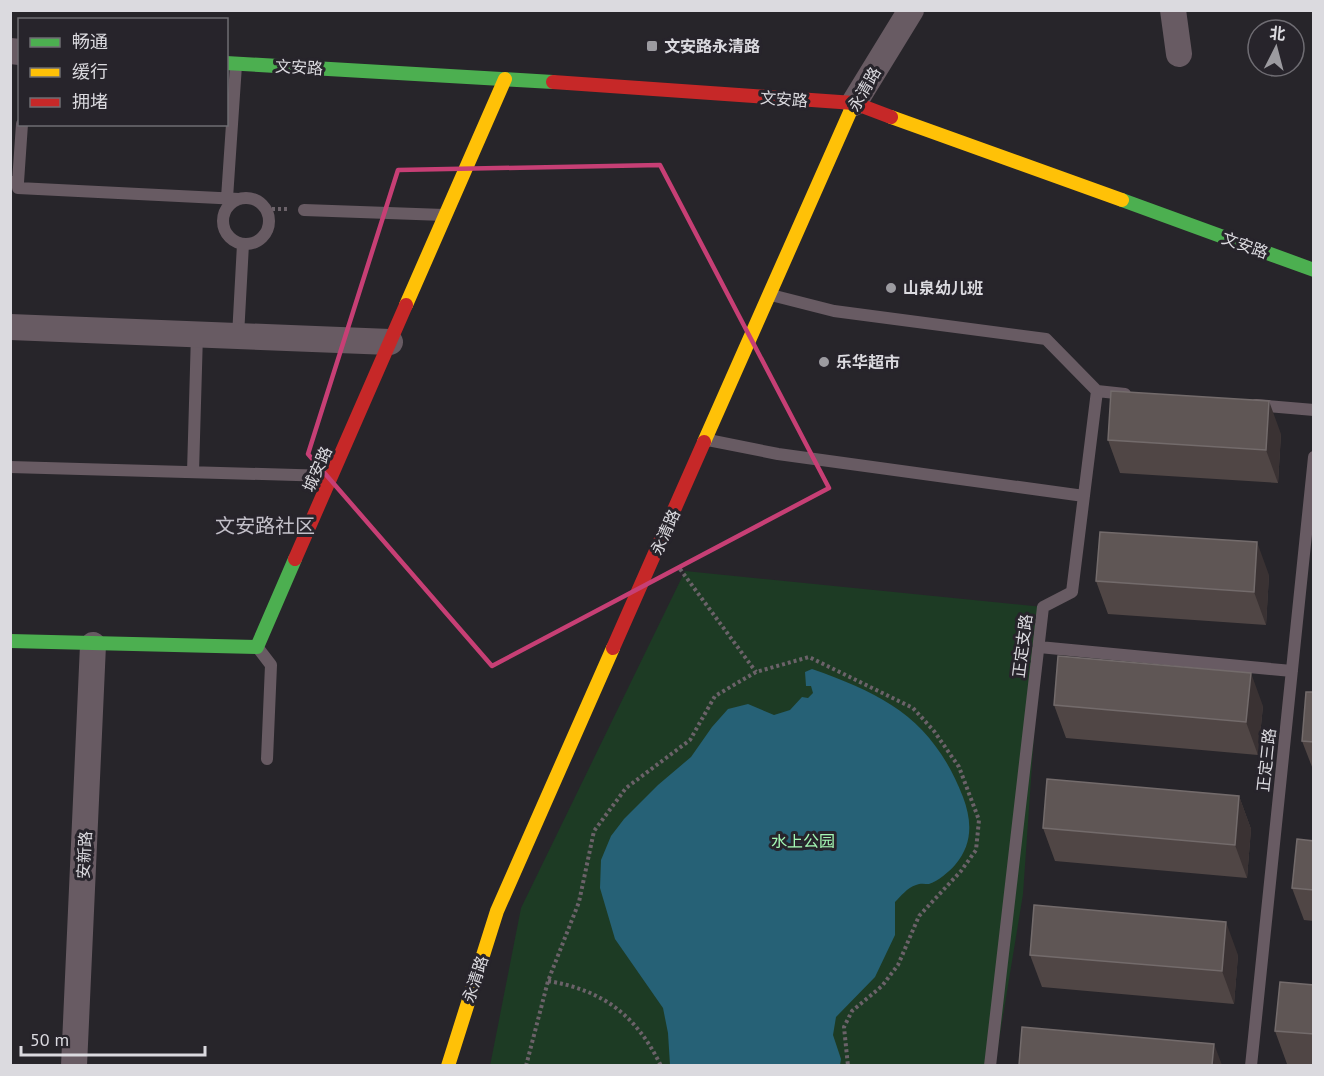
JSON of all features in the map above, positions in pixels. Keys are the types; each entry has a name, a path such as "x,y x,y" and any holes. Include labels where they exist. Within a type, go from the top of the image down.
{"street":[{"name":"永清路","path":"447,1065 497,911 854,104 911,10"},
{"path":"1173,10 1179,54"},
{"name":"文安路","path":"231,63 505,79 854,104 1314,270"},
{"name":"城安路","path":"257,646 505,79"},
{"path":"10,327 390,342"},
{"path":"10,641 93,645 257,646"},
{"name":"安新路","path":"74,1065 93,645"}],"lane":[{"path":"21,126 14,182 18,188 233,199 247,198 261,203 269,215 264,237 250,244 243,244 229,237 223,223 227,208 233,199 231,63"},
{"path":"304,210 446,215"},
{"path":"238,336 243,244"},
{"path":"770,294 834,311 1046,339 1097,391 1142,395"},
{"path":"193,472 197,334"},
{"name":"正定支路","path":"990,1065 1043,607 1072,592 1097,391"},
{"path":"1245,404 1314,410"},
{"path":"705,440 778,454 1084,496"},
{"name":"正定三路","path":"1251,1065 1314,457"},
{"path":"10,467 332,476"},
{"path":"257,646 272,665 267,759"},
{"path":"1039,647 1292,671"}],"path":[{"path":"660,542 756,672"},
{"path":"526,1065 548,981 579,902 594,831 626,788 690,740 716,696 756,672 809,657 913,708 934,730 959,766 979,820 976,850 961,871 919,916 898,965 882,986 852,1011 844,1027 848,1065"},
{"path":"548,981 574,985 624,1012 649,1042 661,1065"}],"highlighted area":[{"path":"660,165 829,488 492,666 308,454 398,170"}],"green space":[{"name":"水上公园","path":"685,571 1043,607 1023,894 995,1065 490,1066 521,908"}],"water":[{"path":"812,669 863,689 904,714 922,730 951,770 963,797 968,815 968,841 961,857 943,876 929,884 913,886 895,902 895,935 875,977 836,1017 833,1035 841,1059 840,1065 670,1065 668,1033 663,1008 615,939 600,888 601,860 611,836 624,819 658,785 691,757 728,709 748,704 774,715 790,710 802,697 808,698 813,693 811,686 806,686 805,672"}],"building":[{"path":"1111,391 1269,401 1266,450 1108,440"},
{"path":"1100,532 1257,542 1254,592 1096,581"},
{"path":"1058,656 1251,673 1246,722 1054,705"},
{"path":"1306,692 1314,692 1314,742 1302,741"},
{"path":"1047,779 1239,796 1235,845 1043,828"},
{"path":"1297,839 1314,841 1314,890 1292,888"},
{"path":"1034,905 1226,922 1222,971 1030,955"},
{"path":"1280,982 1314,985 1314,1034 1275,1031"},
{"path":"1022,1027 1214,1044 1212,1065 1019,1065"}],"traffic: fast":[{"path":"228,63 553,82"},
{"path":"1122,200 1314,270"},
{"path":"10,641 257,647 295,559"}],"traffic: slow":[{"path":"406,305 505,79"},
{"path":"704,442 854,103"},
{"path":"891,117 1122,200"},
{"path":"448,1066 497,911 613,648"}],"traffic: jam":[{"path":"553,82 854,103 891,117"},
{"path":"295,559 406,305"},
{"path":"613,648 704,442"}],"place":[{"name":"文安路永清路","path":"652,46"},
{"name":"山泉幼儿班","path":"891,288"},
{"name":"乐华超市","path":"824,362"}],"district":[{"name":"文安路社区","path":"265,526"}]}
